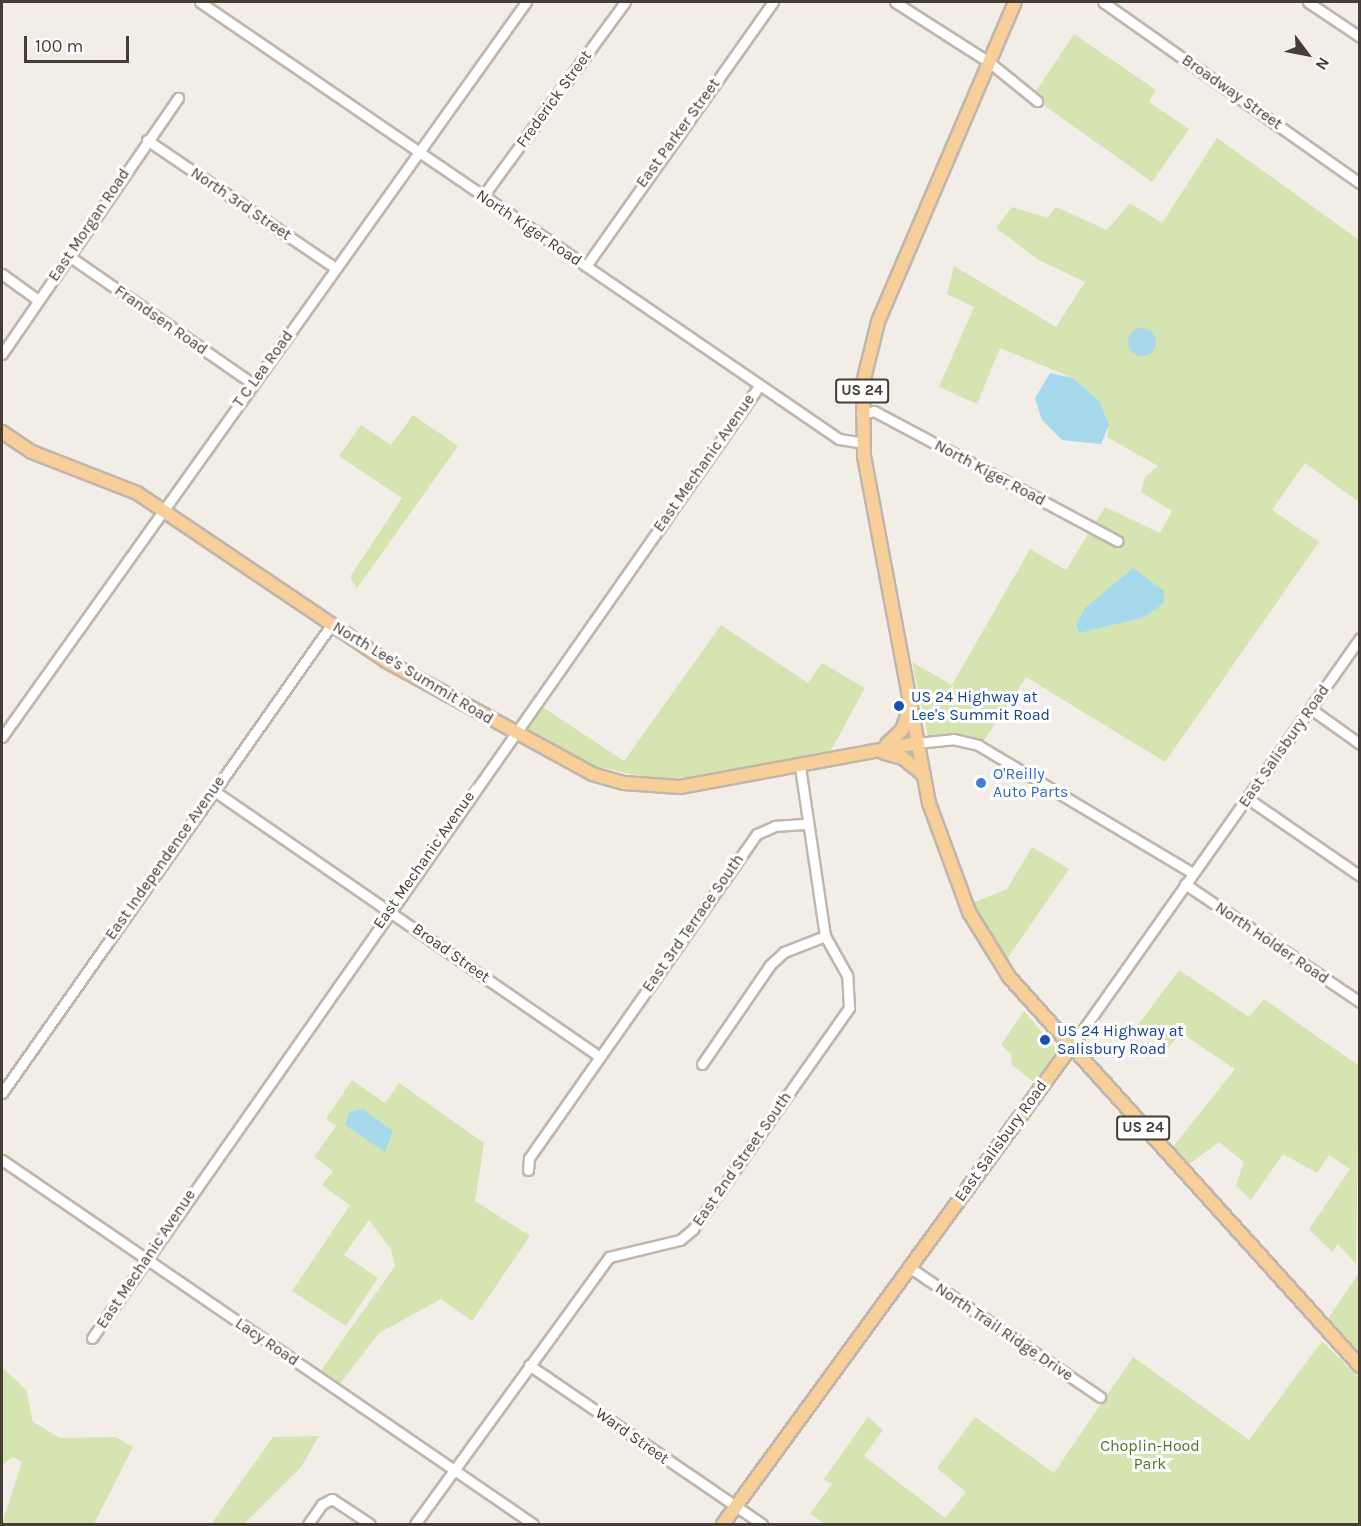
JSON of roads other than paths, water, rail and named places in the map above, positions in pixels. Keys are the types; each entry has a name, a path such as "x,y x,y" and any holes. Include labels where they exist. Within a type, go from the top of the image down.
{"main road":[{"name":"US 24","path":"1015,2 878,322 866,365 861,414 863,443 910,706 939,839 978,928 1010,978 1359,1366"},
{"name":"North Lee's Summit Road","path":"2,432 32,452 111,480 162,509 331,625 513,733 592,774 645,786 680,787 917,743"},
{"path":"910,706 902,730 884,750 903,758 924,775"},
{"name":"East Salisbury Road","path":"723,1524 1070,1047"}],"street":[{"name":"North Kiger Road","path":"200,2 759,386 839,439 863,443"},
{"name":"T C Lea Road","path":"2,736 526,2"},
{"name":"Frederick Street","path":"483,196 625,2"},
{"name":"East Parker Street","path":"586,266 773,2"},
{"path":"895,2 909,5 989,62 1037,101"},
{"name":"Broadway Street","path":"1103,2 1359,183"},
{"path":"1309,2 1359,37"},
{"name":"East Morgan Road","path":"2,354 178,98"},
{"name":"North 3rd Street","path":"147,140 335,268"},
{"name":"Frandsen Road","path":"69,256 253,384"},
{"path":"2,274 38,300"},
{"name":"East Mechanic Avenue","path":"92,1338 513,733 759,386"},
{"name":"North Kiger Road","path":"861,414 874,411 1117,541"},
{"name":"East Independence Avenue","path":"2,1093 331,625"},
{"name":"East Salisbury Road","path":"1070,1047 1359,638"},
{"path":"1311,709 1359,744"},
{"path":"917,743 953,739 983,747 1193,873"},
{"name":"East 2nd Street South","path":"415,1524 609,1257 680,1240 693,1229 849,1008 848,975 825,936 800,766"},
{"name":"Broad Street","path":"213,790 599,1056"},
{"path":"1247,798 1359,876"},
{"name":"East 3rd Terrace South","path":"528,1170 529,1158 757,834 775,826 807,824"},
{"name":"North Holder Road","path":"1185,884 1359,1002"},
{"path":"702,1064 770,965 784,952 825,936"},
{"name":"Lacy Road","path":"2,1160 533,1524"},
{"name":"North Trail Ridge Drive","path":"909,1267 1100,1397"},
{"name":"Ward Street","path":"529,1365 762,1524"},
{"path":"308,1524 328,1500 370,1524"}],"water":[{"path":"1142,328 1152,332 1156,342 1152,352 1142,356 1132,352 1128,342 1132,332"},
{"path":"1050,373 1073,378 1100,402 1109,425 1101,444 1062,440 1042,420 1035,398"},
{"path":"1133,568 1164,591 1164,603 1145,617 1079,633 1076,624 1085,608"},
{"path":"363,1109 393,1131 385,1152 345,1125 349,1112"}],"place":[{"name":"US 24 Highway at Lee's Summit Road","path":"899,706"},
{"name":"O'Reilly Auto Parts","path":"981,783"},
{"name":"US 24 Highway at Salisbury Road","path":"1045,1040"}],"park label":[{"name":"Choplin-Hood Park","path":"1150,1455"}]}
